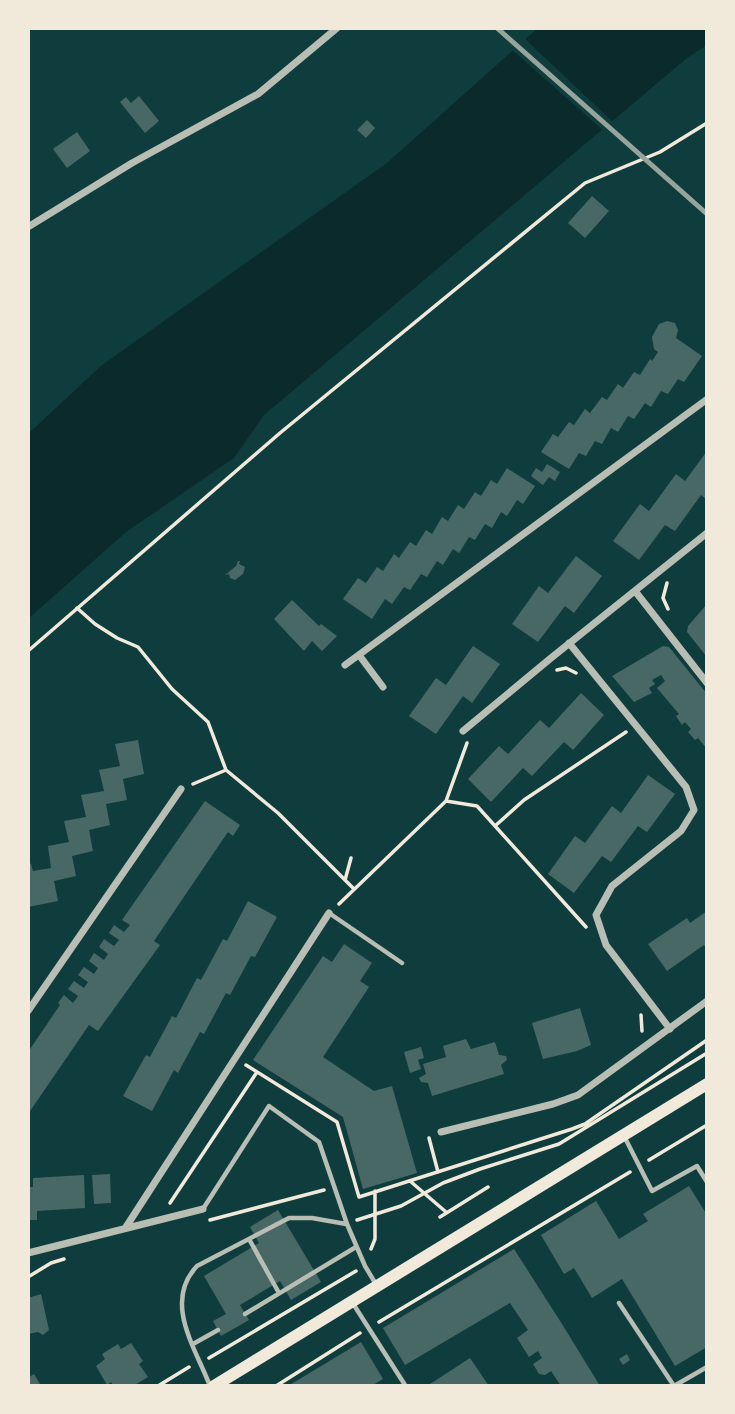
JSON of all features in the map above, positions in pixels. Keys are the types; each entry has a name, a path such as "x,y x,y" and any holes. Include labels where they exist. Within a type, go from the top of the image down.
{"main road":[{"path":"212,1386 707,1084"}],"street":[{"path":"28,227 132,163 258,94 337,28"},
{"path":"345,664 707,401"},
{"path":"463,731 707,534"},
{"path":"635,591 707,683"},
{"path":"569,643 686,787 694,810 681,831 612,886 596,915 606,946 670,1029"},
{"path":"359,655 383,687"},
{"path":"28,1011 181,789"},
{"path":"126,1227 329,913"},
{"path":"441,1132 566,1100 595,1083 707,1001"},
{"path":"28,1253 203,1209"}],"lane":[{"path":"329,913 402,962"},
{"path":"203,1209 268,1106 319,1142 346,1224 365,1266 378,1286"},
{"path":"623,1134 652,1191 697,1166 707,1182"},
{"path":"212,1386 193,1344 180,1305 188,1275 197,1266 289,1218 312,1218 346,1224"},
{"path":"249,1239 279,1293"},
{"path":"245,1314 356,1247"},
{"path":"352,1301 405,1385"},
{"path":"619,1303 674,1386 707,1367"},
{"path":"193,1344 218,1330"}],"path":[{"path":"28,650 279,433 585,183 660,152 707,123"},
{"path":"669,579 663,598 669,613"},
{"path":"77,608 95,624 138,647 172,689 208,722 226,770 278,813 354,889"},
{"path":"550,674 566,668 581,676"},
{"path":"495,827 524,800 627,732 619,723"},
{"path":"329,913 446,801 469,738 463,731"},
{"path":"181,789 226,770"},
{"path":"446,801 477,806 584,927"},
{"path":"345,880 351,858"},
{"path":"584,912 587,936"},
{"path":"584,927 596,915"},
{"path":"639,1009 643,1021 642,1033"},
{"path":"346,1224 401,1206 480,1169 559,1144 707,1040"},
{"path":"235,1058 337,1122 359,1197 586,1126 707,1054"},
{"path":"167,1208 257,1072"},
{"path":"276,1386 707,1125"},
{"path":"427,1127 439,1172"},
{"path":"410,1181 446,1212"},
{"path":"440,1217 488,1187"}],"water":[{"path":"538,28 707,28 707,45 687,58 264,415 234,458 126,532 28,619 28,434 102,365 387,163"}],"pier":[{"path":"523,37 615,124 605,132 510,48"}],"building":[{"path":"139,96 159,121 145,133 120,102 126,97 131,103"},
{"path":"367,120 375,128 366,138 357,130"},
{"path":"77,132 90,151 67,168 53,149"},
{"path":"592,196 609,211 585,238 568,223"},
{"path":"667,321 675,323 678,330 676,338 702,356 684,382 678,379 668,394 661,391 651,407 645,403 634,419 628,416 618,432 611,428 602,444 595,441 586,456 579,453 569,469 541,452 553,434 558,437 569,422 574,425 585,409 590,413 602,397 607,400 618,384 623,388 634,372 640,375 658,352 654,349 652,337 659,324"},
{"path":"707,451 707,500 701,495 675,531 665,525 639,560 613,541 640,504 649,511 676,474 685,481"},
{"path":"547,464 560,472 555,481 549,477 543,485 531,476 536,468 542,472"},
{"path":"507,468 535,486 523,504 517,500 507,516 501,512 492,528 485,524 475,540 469,537 459,553 453,549 443,565 437,561 427,577 421,574 410,590 404,587 392,604 385,599 372,619 343,599 358,578 366,583 377,567 383,571 394,554 399,558 410,542 416,546 426,530 432,534 442,517 448,521 458,505 464,509 475,492 481,496 491,480 497,484"},
{"path":"576,556 602,576 574,613 565,606 538,642 512,624 539,586 548,593"},
{"path":"238,561 245,567 243,574 235,580 230,578 229,574 225,575"},
{"path":"292,600 319,626 321,624 337,636 322,651 312,641 304,651 274,619"},
{"path":"707,604 707,657 687,632 688,626"},
{"path":"473,646 500,664 472,703 463,696 436,734 409,716 436,678 446,685"},
{"path":"663,646 669,647 707,694 707,749 698,738 695,740 688,732 691,729 685,722 682,725 676,716 679,714 657,688 665,681 661,675 652,680 655,684 649,688 652,693 634,702 612,676"},
{"path":"581,693 604,715 573,750 564,742 532,776 523,768 491,802 468,779 499,746 508,754 540,720 549,728"},
{"path":"138,740 144,774 123,779 127,800 106,804 110,825 89,830 93,851 72,856 76,876 54,881 58,901 28,907 28,862 33,871 51,868 48,846 69,842 64,821 86,817 81,795 104,791 99,770 120,766 115,744"},
{"path":"648,775 675,794 647,832 638,826 611,862 602,856 574,893 548,874 575,836 585,843 612,806 621,813"},
{"path":"205,801 240,825 233,836 228,832 154,941 160,945 98,1031 89,1025 28,1114 28,1052 64,995 73,1003 78,996 68,989 74,981 84,988 88,982 78,975 84,967 94,974 98,968 89,961 94,953 104,960 108,954 99,947 104,939 114,946 119,940 109,933 114,925 124,932 130,925 122,920"},
{"path":"248,901 277,917 255,957 251,956 230,995 226,993 204,1034 200,1032 178,1073 174,1070 152,1111 123,1096 146,1055 150,1057 172,1016 176,1018 197,978 201,980 223,939 227,941"},
{"path":"707,911 707,949 704,945 667,971 648,944 687,918 690,923"},
{"path":"344,944 372,963 360,981 369,987 323,1057 374,1091 392,1086 417,1173 363,1189 343,1117 253,1060 323,956 332,962"},
{"path":"580,1008 591,1045 543,1059 532,1023"},
{"path":"466,1039 471,1049 495,1042 499,1055 506,1056 507,1060 501,1065 504,1074 432,1096 428,1083 421,1082 419,1078 426,1074 423,1064 446,1057 443,1046"},
{"path":"421,1047 424,1058 418,1060 421,1069 410,1073 404,1052"},
{"path":"110,1174 111,1203 94,1204 92,1175"},
{"path":"84,1175 85,1208 37,1211 37,1220 28,1220 28,1187 33,1187 33,1178"},
{"path":"689,1186 707,1215 707,1347 675,1366 622,1279 592,1298 574,1268 564,1274 541,1235 596,1201 619,1239 648,1221 643,1214"},
{"path":"278,1210 321,1282 291,1300 280,1281 240,1305 249,1320 221,1336 213,1321 226,1314 204,1276 259,1243 250,1227"},
{"path":"514,1249 600,1386 561,1386 551,1371 545,1375 539,1374 533,1364 542,1358 538,1351 529,1357 517,1338 528,1330 510,1303 405,1365 383,1328"},
{"path":"41,1294 49,1330 43,1335 38,1332 28,1334 28,1298"},
{"path":"361,1342 383,1379 371,1386 288,1386"},
{"path":"131,1343 143,1361 139,1364 148,1377 133,1386 114,1386 111,1382 107,1385 96,1366 105,1359 102,1354 118,1344 121,1349"},
{"path":"627,1354 630,1360 623,1365 619,1359"},
{"path":"470,1358 489,1386 427,1386"},
{"path":"34,1374 41,1386 28,1386 28,1378"}],"railway":[{"path":"497,28 707,214"}]}
